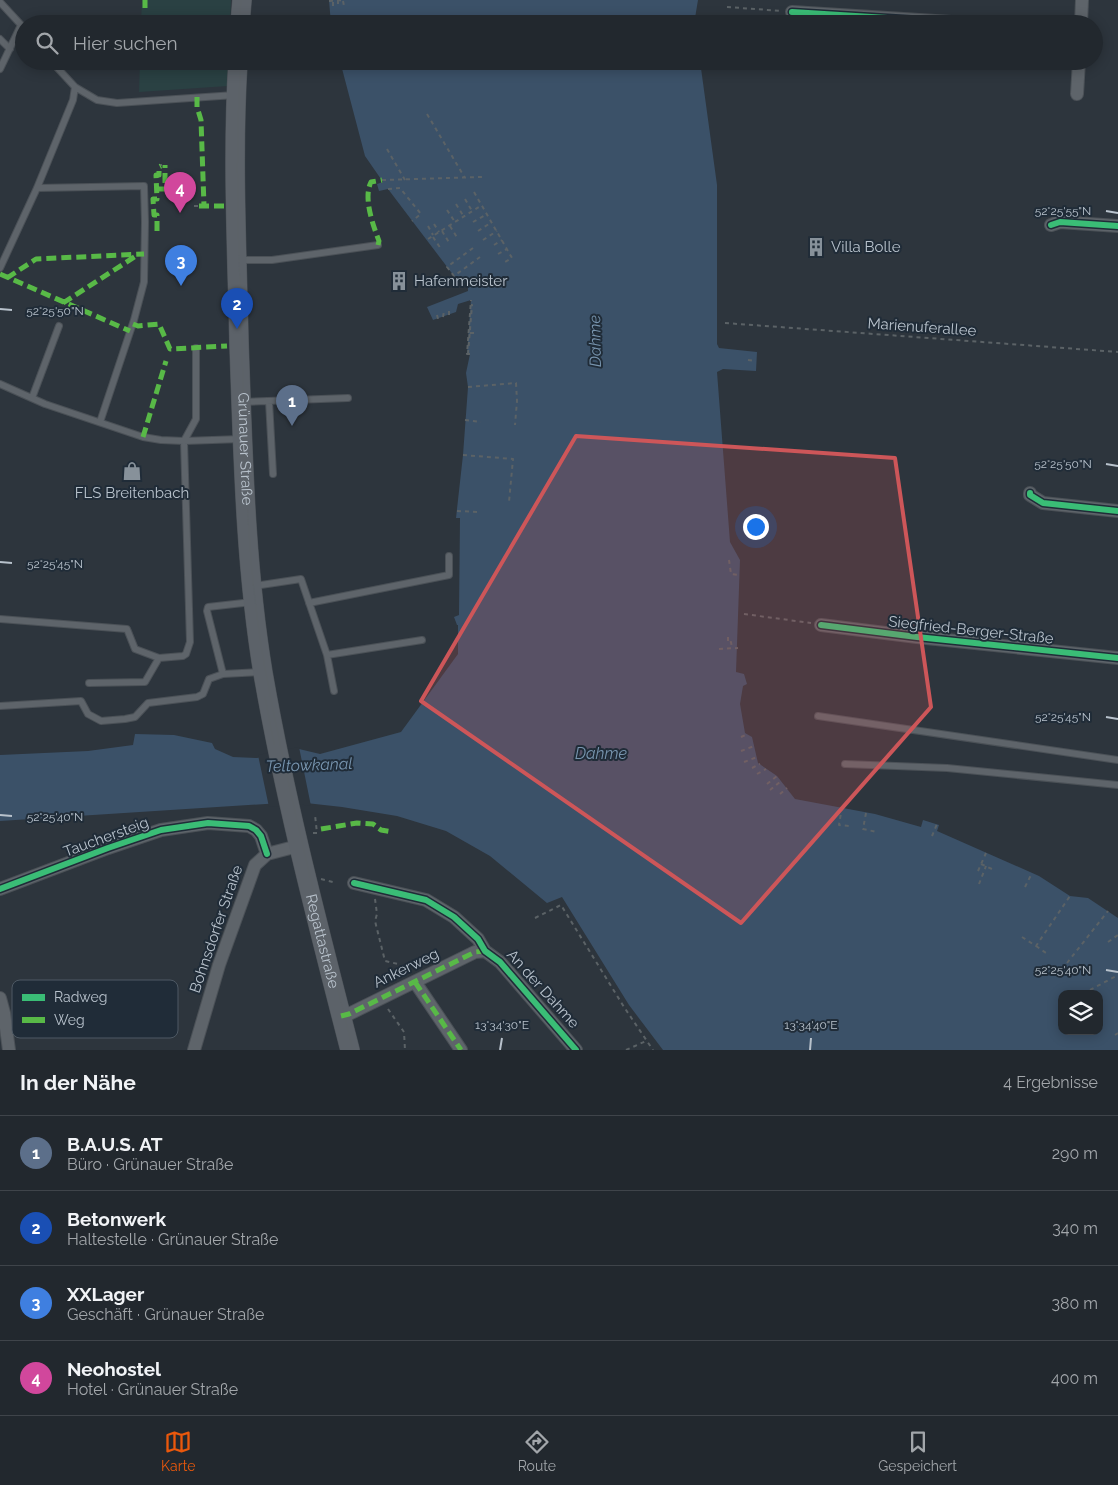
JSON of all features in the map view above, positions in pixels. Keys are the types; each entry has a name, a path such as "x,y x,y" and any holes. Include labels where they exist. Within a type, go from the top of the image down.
{"main road":[{"path":"241,15 242,0"},
{"name":"Grünauer Straße","path":"237,70 237,260 242,439 247,528 263,672 271,716 302,837"},
{"name":"Regattastraße","path":"302,837 350,1050"}],"street":[{"path":"1081,15 1082,0"},
{"path":"792,12 840,15"},
{"path":"1077,94 1078,70"},
{"path":"1051,225 1060,222 1118,226"},
{"path":"1030,492 1030,495 1043,503 1118,511"},
{"name":"Siegfried-Berger-Straße","path":"821,625 1118,658"},
{"name":"Tauchersteig","path":"0,889 161,830 208,823 248,826 256,830 261,836 267,854"},
{"path":"267,854 302,837"},
{"name":"Bohnsdorfer Straße","path":"194,1050 219,965 255,865 267,854"},
{"name":"An der Dahme","path":"354,883 426,900 454,917 478,939 485,951 500,962 576,1050"},
{"name":"Ankerweg","path":"341,1016 349,1014 476,952 485,951"},
{"path":"413,983 461,1050"},
{"path":"0,998 9,1050"}],"lane":[{"path":"0,2 15,19"},
{"path":"0,39 10,49"},
{"path":"0,69 15,40"},
{"path":"59,70 75,87 97,100 117,103 236,95"},
{"path":"0,268 37,188 73,100 75,87"},
{"path":"37,188 144,186 146,222 144,282 134,320 100,422"},
{"path":"237,260 272,260 378,245"},
{"path":"32,398 59,326"},
{"path":"0,619 127,629 135,649 159,658 183,656 186,654 190,642 184,441 196,419 196,348"},
{"path":"0,384 32,398 143,437 184,441 242,439"},
{"path":"241,402 348,398"},
{"path":"269,401 273,474"},
{"path":"309,603 449,575 448,556"},
{"path":"223,674 207,612 208,607 301,579 327,655 334,691"},
{"path":"327,655 422,640"},
{"path":"89,683 145,682 159,658"},
{"path":"0,706 81,701 88,714 101,721 125,719 135,717 148,703 197,697 203,694 209,679 223,674 263,672"},
{"path":"818,716 1118,760"},
{"path":"845,764 947,768 1118,785"}],"path":[{"path":"333,6 332,0 344,0 344,6"},
{"path":"338,0 338,6"},
{"path":"727,7 792,12"},
{"path":"428,114 465,178"},
{"path":"388,149 405,180"},
{"path":"382,180 482,177"},
{"path":"388,189 400,188 421,214 412,221"},
{"path":"474,192 512,258 505,262"},
{"path":"465,199 472,211"},
{"path":"456,204 464,216"},
{"path":"428,239 482,205"},
{"path":"194,206 200,206"},
{"path":"447,210 455,222"},
{"path":"473,222 487,214"},
{"path":"478,230 492,222"},
{"path":"434,224 450,244"},
{"path":"450,225 458,238"},
{"path":"428,226 441,249"},
{"path":"483,240 497,231"},
{"path":"494,245 502,240"},
{"path":"473,248 447,267 454,276 480,257"},
{"path":"498,254 507,249"},
{"path":"469,353 472,316 471,300"},
{"path":"472,306 476,307"},
{"path":"469,353 467,354 472,306"},
{"path":"449,310 449,315"},
{"path":"444,311 444,317"},
{"path":"437,315 438,319"},
{"path":"471,324 475,325"},
{"path":"470,333 476,334"},
{"path":"469,353 473,351"},
{"path":"748,360 756,361"},
{"path":"468,386 516,383 515,424"},
{"path":"465,420 481,422"},
{"path":"463,455 513,459 509,502"},
{"path":"456,511 479,512"},
{"path":"729,560 731,574 740,575"},
{"path":"744,614 821,625"},
{"path":"728,637 728,643 731,642 732,648"},
{"path":"719,649 738,648"},
{"path":"741,737 748,734"},
{"path":"740,751 754,746"},
{"path":"744,762 757,757"},
{"path":"752,768 760,764"},
{"path":"757,774 766,768"},
{"path":"767,784 777,776"},
{"path":"770,790 781,781"},
{"path":"780,794 787,788"},
{"path":"842,807 839,825 850,826"},
{"path":"866,812 863,829 877,832"},
{"path":"302,837 317,833 315,815"},
{"path":"932,836 937,824"},
{"path":"978,871 986,853"},
{"path":"981,864 992,869"},
{"path":"979,884 986,866"},
{"path":"1025,887 1032,873"},
{"path":"373,887 378,914 375,922 385,961 398,964 413,983"},
{"path":"1036,946 1070,896"},
{"path":"535,918 561,906 653,1050"},
{"path":"1068,963 1108,911"},
{"path":"1108,942 1118,935"},
{"path":"1022,937 1049,955"},
{"path":"1090,990 1118,975"},
{"path":"389,1011 404,1032 405,1050"},
{"path":"626,1050 646,1041"}],"highlighted area":[{"path":"576,436 895,458 931,707 741,923 421,701"}],"green space":[{"path":"142,0 231,0 230,15 141,15"},
{"path":"140,70 229,70 228,86 139,92"}],"water":[{"path":"329,0 698,0 696,15 330,15"},
{"name":"Dahme","path":"342,70 701,70 717,185 717,344 719,348 757,352 756,371 723,369 717,372 730,542 740,560 736,672 744,674 747,684 743,686 740,704 745,733 752,737 758,763 777,776 795,799 875,814 921,827 923,820 939,825 937,831 1039,876 1070,896 1088,898 1118,918 1118,1050 663,1050 629,1005 562,897 547,903 490,856 446,831 397,816 297,802 0,821 0,755 88,751 133,745 135,734 174,735 212,743 215,749 233,757 257,758 299,749 320,754 401,732 458,654 458,625 454,617 459,615 460,518 456,518 468,387 466,373 470,354 467,354 471,300 458,304 456,312 433,320 427,307 468,291 468,285 454,276 388,189 379,191 377,184 383,182 365,156"}],"pier":[{"path":"299,747 311,806 297,804 269,807 258,755"}],"tram line":[{"path":"240,15 241,0"},
{"path":"240,70 237,168 246,466 253,585 264,663 284,760 353,1050"},
{"path":"265,697 274,744"}],"marked path":[{"path":"145,0 145,8"},
{"path":"197,97 197,107 201,120 204,206"},
{"path":"156,189 165,189 165,165"},
{"path":"157,231 157,215 154,215 153,199 157,199 156,175 159,175 159,167 161,166"},
{"path":"378,245 379,241 370,212 368,196 371,182 382,180"},
{"path":"199,206 224,206"},
{"path":"63,303 139,254"},
{"path":"7,278 36,259 144,254"},
{"path":"0,274 130,331"},
{"path":"133,324 138,326 159,324 170,349 227,346"},
{"path":"143,437 166,361"},
{"path":"321,829 357,823 373,824 381,830 393,832"},
{"path":"341,1016 349,1014 475,952 485,951"},
{"path":"415,982 461,1050"}],"cycle path":[{"path":"792,12 840,15"},
{"path":"1051,225 1060,222 1118,226"},
{"path":"1030,493 1030,495 1043,503 1118,511"},
{"path":"821,625 1118,658"},
{"path":"0,889 161,830 208,823 249,826 261,836 267,854"},
{"path":"354,883 426,900 454,917 478,939 485,951 500,962 576,1050"}],"place":[{"name":"Neohostel","path":"180,213"},
{"name":"Villa Bolle","path":"816,247"},
{"name":"Hafenmeister","path":"399,281"},
{"name":"XXLager","path":"181,286"},
{"name":"Betonwerk","path":"237,329"},
{"name":"B.A.U.S. AT","path":"292,426"},
{"name":"FLS Breitenbach","path":"132,471"}],"water label":[{"name":"Teltowkanal","path":"309,765"}]}
